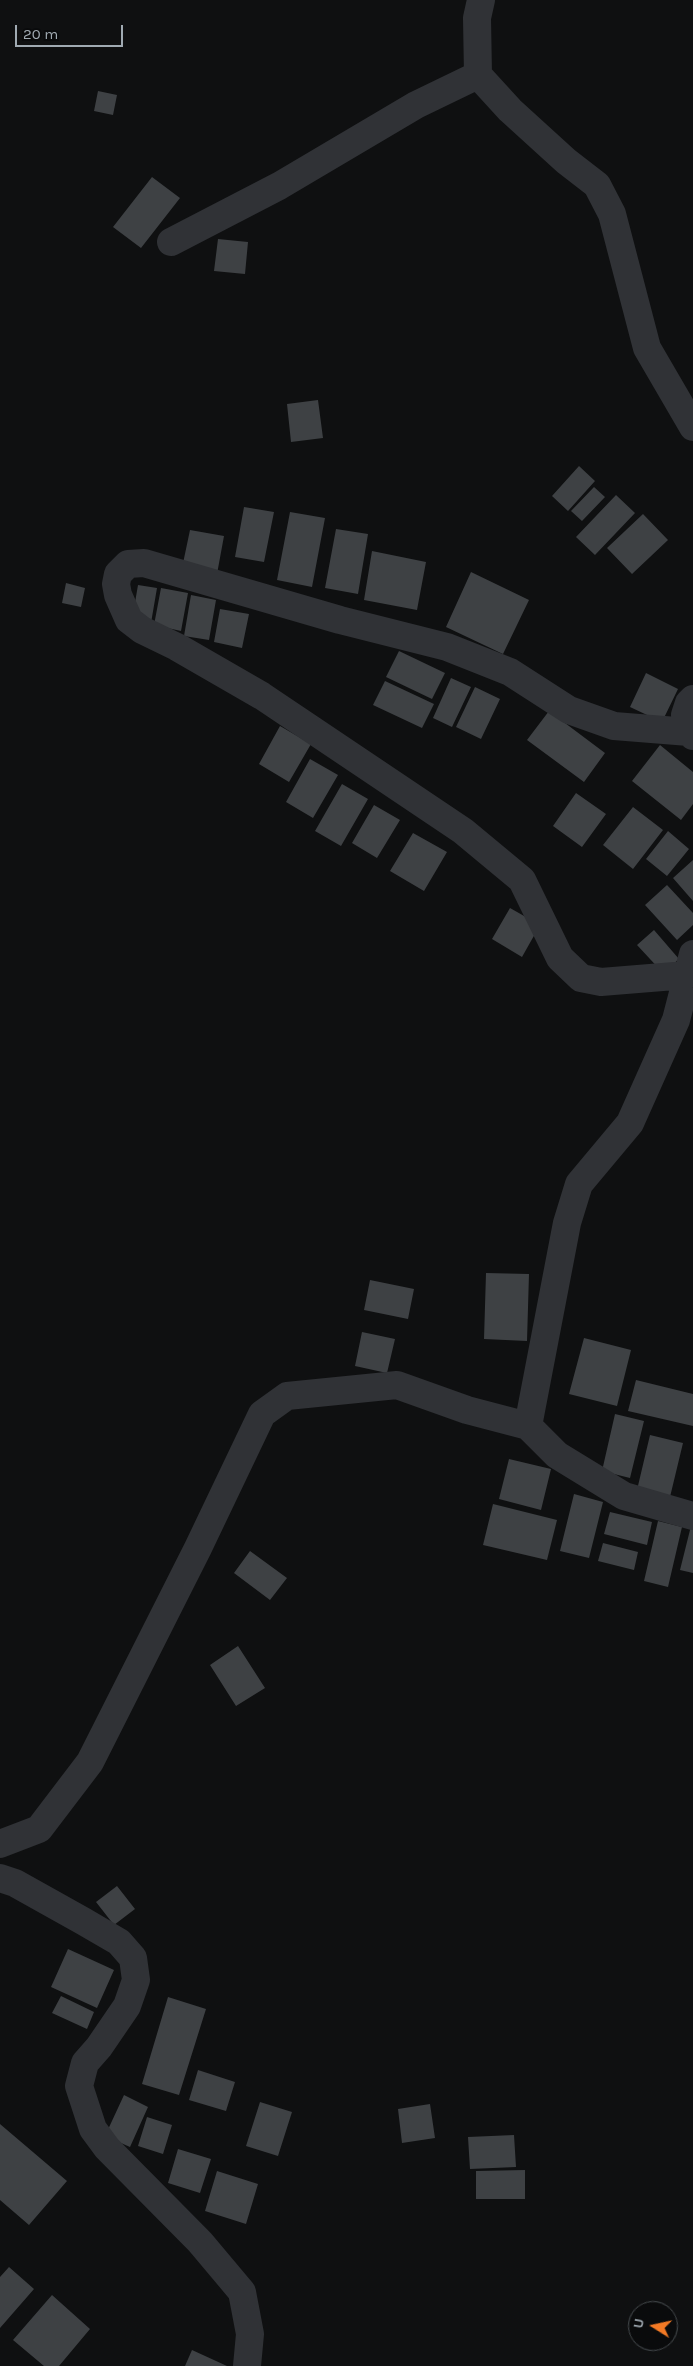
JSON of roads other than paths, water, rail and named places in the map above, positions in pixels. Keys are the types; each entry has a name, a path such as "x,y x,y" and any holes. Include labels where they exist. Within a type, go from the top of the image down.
{"street":[{"path":"481,0 477,18 478,75 510,110 566,161 597,185 612,214 647,348 693,427"},
{"path":"171,242 279,186 416,106 478,75"},
{"path":"528,1426 566,1223 579,1184 630,1123 676,1020 690,964 601,982 581,978 560,958 522,880 463,831 270,702 177,647 142,630 129,620 118,595 116,584 118,574 128,564 144,563 340,620 447,647 510,672 568,710 614,726 691,734 685,715 689,703 693,699"},
{"path":"0,1844 39,1829 90,1762 198,1548 262,1414 287,1396 397,1385 467,1410 528,1426 557,1455 624,1496 693,1516"},
{"path":"0,1878 15,1883 119,1942 134,1958 136,1980 127,2006 99,2047 85,2062 79,2086 93,2130 107,2148 200,2242 242,2292 250,2334 247,2366"}]}
